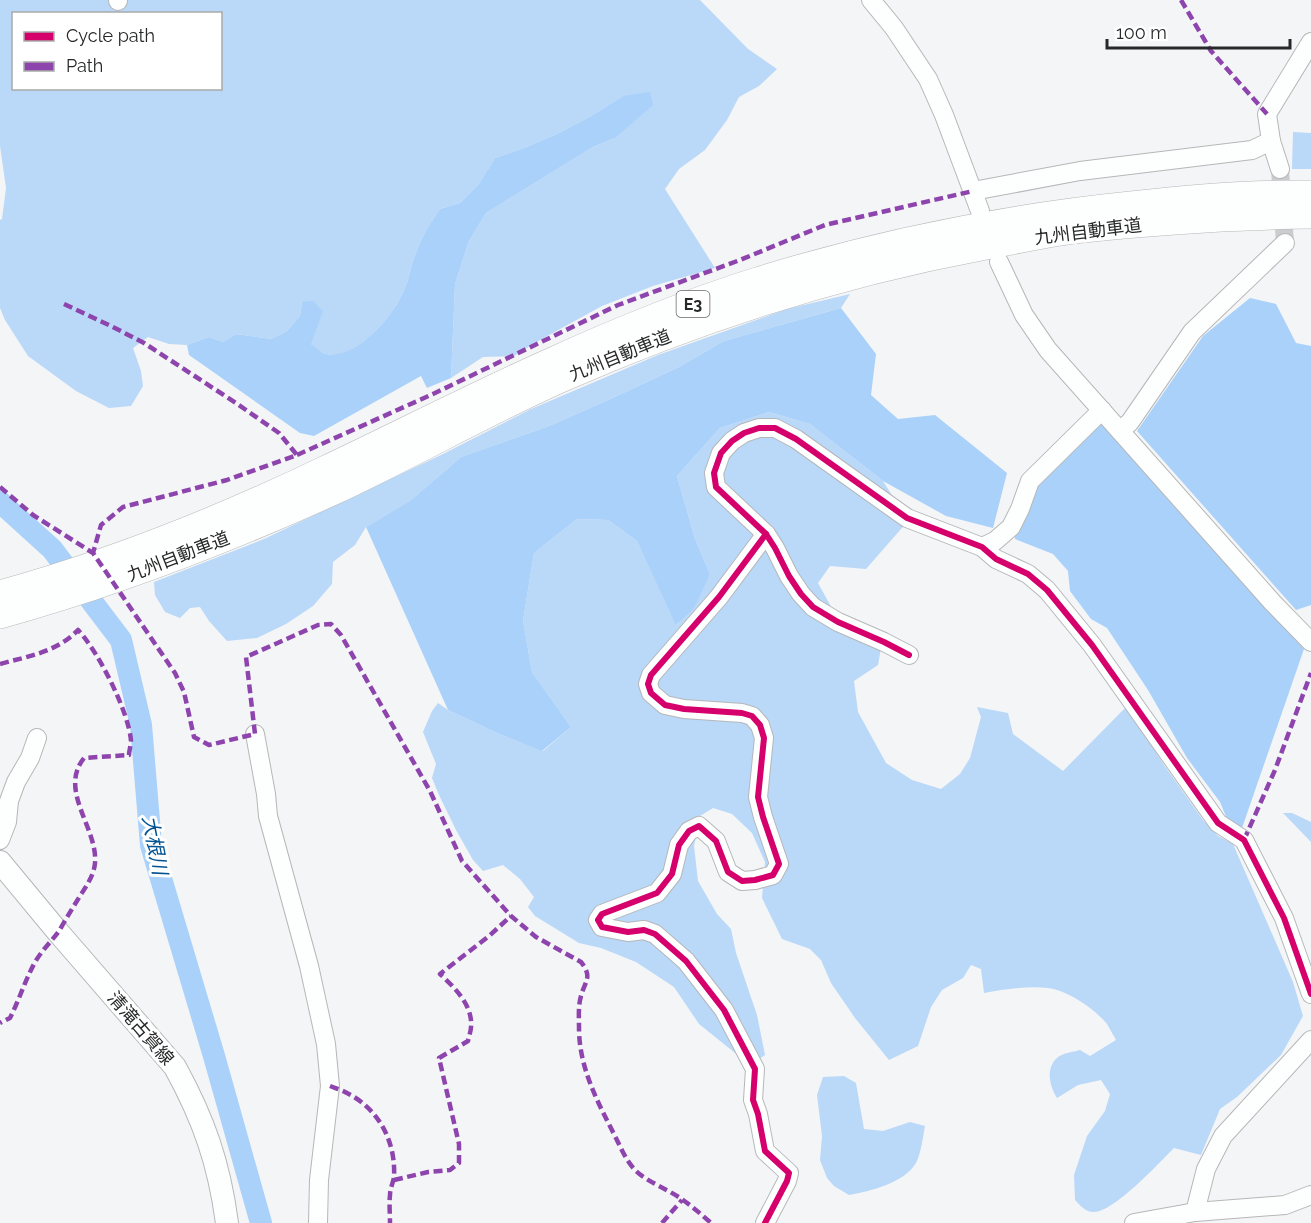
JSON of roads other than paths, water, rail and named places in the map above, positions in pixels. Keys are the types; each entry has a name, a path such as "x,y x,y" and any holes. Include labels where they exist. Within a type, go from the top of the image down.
{"highway":[{"name":"九州自動車道","path":"124,565 180,533 322,471 568,353 756,281 935,234 1074,211 1182,199 1311,194"},
{"name":"九州自動車道","path":"0,615 43,592 124,565 193,552 335,490 561,379 704,321 814,286 940,254 1075,230 1178,220 1311,215"},
{"name":"九州自動車道","path":"0,594 43,592"}],"main road":[{"name":"清滝古賀線","path":"0,862 175,1067 187,1088 211,1144 223,1195 226,1223"}],"street":[{"path":"871,0 894,28 928,79 980,211"},
{"path":"1280,169 1271,141 1267,114 1311,42"},
{"path":"973,191 1080,171 1252,150 1271,141"},
{"path":"1120,431 1130,422 1192,332 1285,243"},
{"path":"999,262 1024,315 1048,350 1273,603 1311,642"},
{"path":"982,547 995,541 1011,527 1030,481 1102,410"},
{"path":"909,655 838,622 813,607 801,594 766,534 716,487 714,473 721,453 732,441 744,433 759,428 775,428 796,439 907,518 982,547 996,559 1028,574 1047,590 1092,645 1218,823 1244,840 1284,918 1311,994"},
{"path":"765,1223 789,1173 765,1151 753,1100 755,1069 724,1010 686,961 655,934 645,930 628,932 602,927 598,920 602,914 657,894 672,874 679,845 689,831 699,826 716,841 728,872 742,880 755,880 773,874 779,864 758,797 764,738 760,726 752,716 742,712 684,709 665,705 651,693 648,684 651,675 719,597 766,534"},
{"path":"255,734 268,816 309,966 326,1044 330,1086 319,1180 318,1223"},
{"path":"0,840 7,822 9,801 37,738"},
{"path":"1195,1212 1206,1169 1222,1136 1311,1040"},
{"path":"1134,1223 1195,1212 1285,1205 1311,1195"}],"waterway":[{"name":"大根川","path":"0,502 52,549 121,640 141,725 151,845 261,1223"}],"tunnel":[{"path":"1280,169 1285,243"}]}
